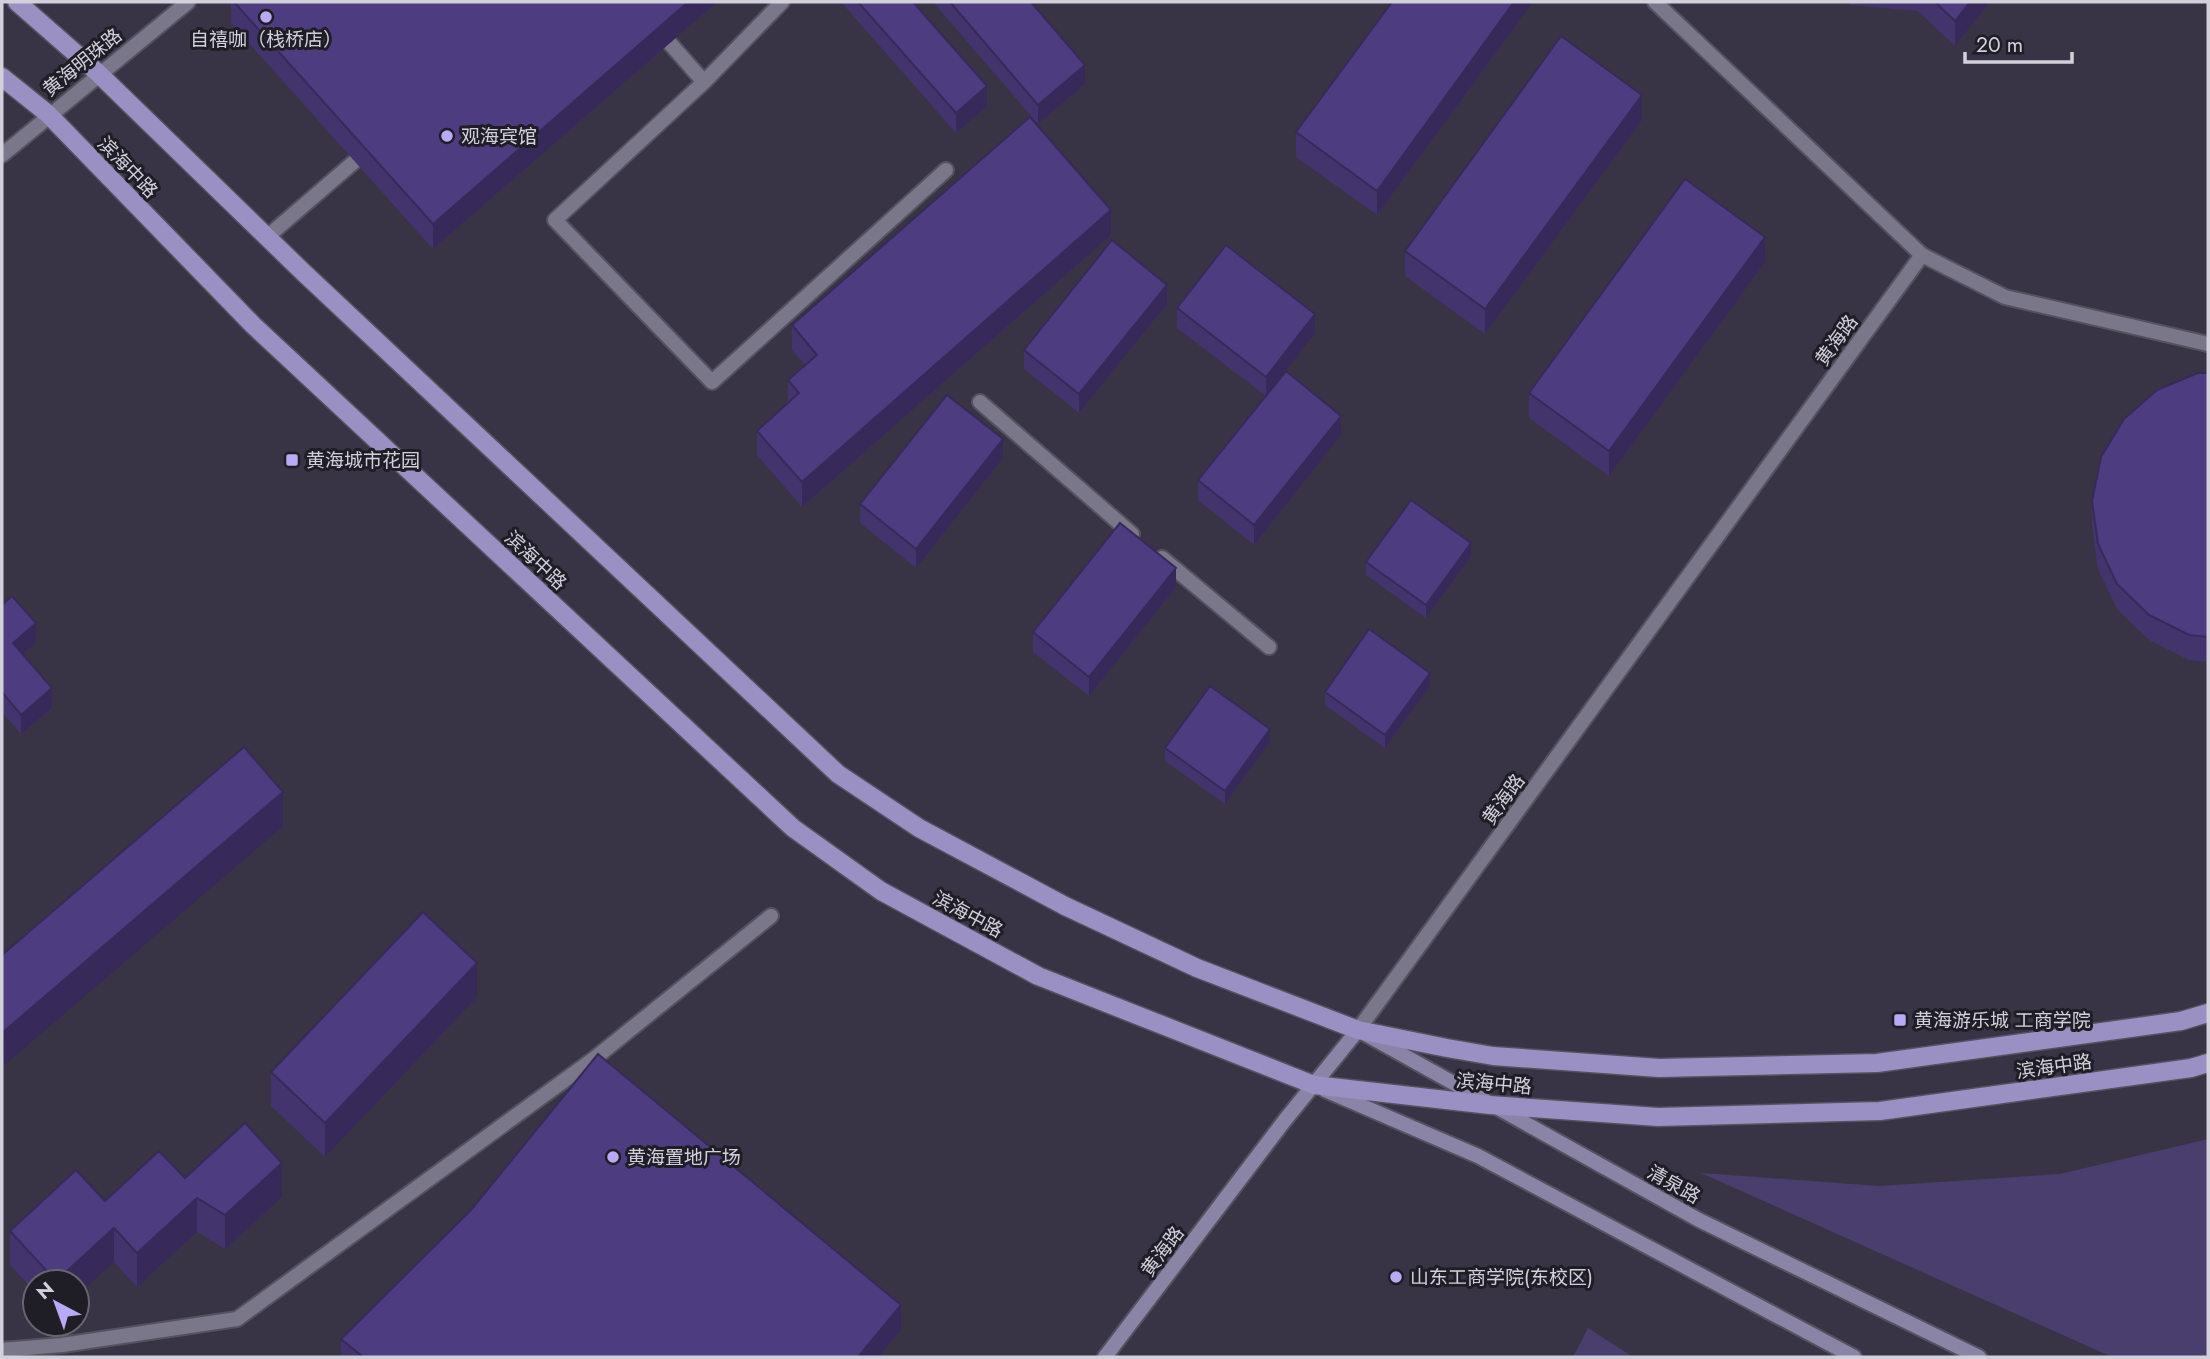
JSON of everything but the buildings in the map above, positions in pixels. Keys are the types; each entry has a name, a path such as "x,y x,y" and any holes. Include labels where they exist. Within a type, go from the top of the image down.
{"main road":[{"name":"滨海中路","path":"17,2 98,73 267,237 838,774 919,828 1065,906 1197,968 1358,1030 1493,1056 1659,1068 1877,1063 2181,1021 2208,1013"},
{"name":"滨海中路","path":"2,77 48,114 253,325 793,828 881,891 1038,976 1314,1085 1490,1105 1658,1117 1880,1111 2191,1068 2208,1063"},
{"name":"黄海路","path":"1105,1357 1358,1030"},
{"name":"清泉路","path":"1358,1030 1699,1220 1979,1357"},
{"path":"1314,1085 1478,1156 1854,1357"}],"street":[{"name":"黄海明珠路","path":"2,155 48,114 188,2"},
{"path":"782,2 704,82 555,220 712,382 946,170"},
{"path":"1655,2 1922,256 2005,297 2208,344"},
{"path":"672,21 654,35 704,82"},
{"path":"267,237 377,141"},
{"name":"黄海路","path":"1358,1030 1922,256"},
{"path":"980,402 1269,647"},
{"path":"2,1350 62,1345 237,1320 595,1058 771,916"}],"shaded area":[{"path":"2208,1139 2208,1357 2112,1357 1701,1173 1879,1186 2060,1174"},
{"path":"1588,1328 1633,1357 1573,1357"}],"place":[{"name":"自禧咖（栈桥店）","path":"266,17"},
{"name":"观海宾馆","path":"447,136"},
{"name":"黄海城市花园","path":"292,460"},
{"name":"黄海游乐城 工商学院","path":"1900,1020"},
{"name":"黄海置地广场","path":"613,1157"},
{"name":"山东工商学院(东校区)","path":"1396,1277"}]}
